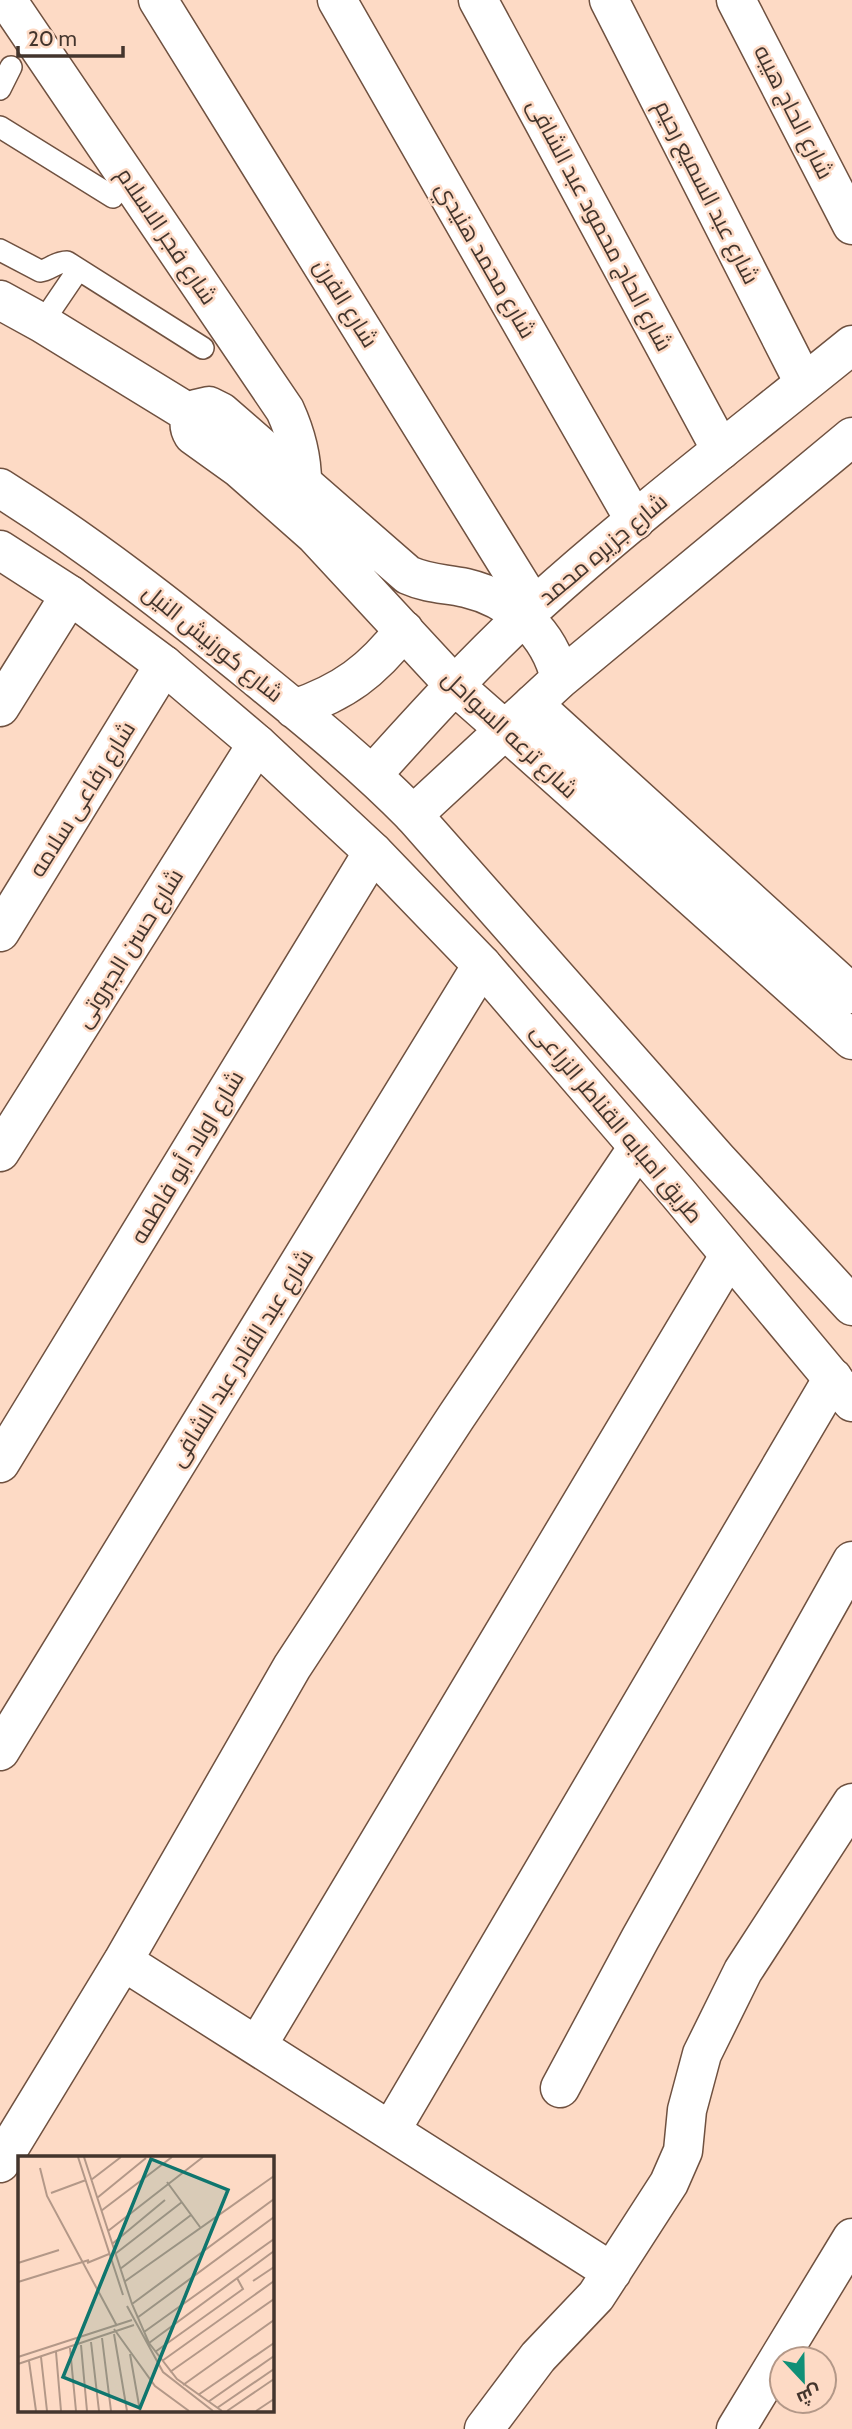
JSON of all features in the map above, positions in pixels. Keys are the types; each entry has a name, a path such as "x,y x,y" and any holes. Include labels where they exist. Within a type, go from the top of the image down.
{"street":[{"name":"شارع فجر الاسلام","path":"7,0 285,410 299,448 302,482"},
{"name":"شارع الفرن","path":"158,0 528,612"},
{"name":"شارع محمد هنيدي","path":"337,0 635,520"},
{"name":"شارع الحاج محمود عبد الشافى","path":"478,0 721,450"},
{"name":"شارع عبد السميع رحيم","path":"609,0 804,383"},
{"name":"شارع الحاج هيبه","path":"736,0 852,225"},
{"path":"0,300 192,415"},
{"name":"شارع جزيره محمد","path":"373,774 454,685 528,612 635,520 852,345"},
{"name":"شارع ترعه السواحل","path":"852,994 546,692 554,658 528,612 463,587 424,582 408,575 216,408 202,406 192,415 189,428 193,435 278,500 324,544 454,685 852,1040"},
{"path":"413,815 546,692 852,437"},
{"name":"شارع كورنيش النيل","path":"0,488 55,522 166,604 373,774 413,815"},
{"name":"شارع كورنيش النيل","path":"0,550 70,595 164,665 257,744 373,852"},
{"path":"0,706 70,595"},
{"path":"294,709 320,700 368,671 404,630"},
{"name":"شارع رفاعى سلامه","path":"0,932 164,665"},
{"name":"شارع حسن الجبروتى","path":"0,1152 257,744"},
{"name":"طريق امبابه القناطر الزراعى","path":"413,815 717,1159 852,1306"},
{"name":"طريق امبابه القناطر الزراعى","path":"373,852 482,965 678,1193 842,1390"},
{"name":"شارع اولاد أبو فاطمه","path":"0,1463 373,852"},
{"name":"شارع عبد القادر عبد الشافى","path":"0,1751 482,965"},
{"path":"0,2164 123,1961 292,1667 638,1147"},
{"path":"678,1193 717,1159"},
{"path":"257,2046 729,1256"},
{"path":"391,2130 842,1390"},
{"path":"560,2088 640,1939 852,1561"},
{"path":"484,2429 538,2357 596,2296 669,2183 683,2151 687,2110 702,2054 743,1971 852,1803"},
{"path":"123,1961 612,2272"},
{"path":"736,2429 852,2238"}],"lane":[{"path":"0,89 11,67"},
{"path":"0,127 113,197"},
{"path":"0,250 35,270 45,271 60,262 67,262 204,348"},
{"path":"42,323 78,270"}]}
